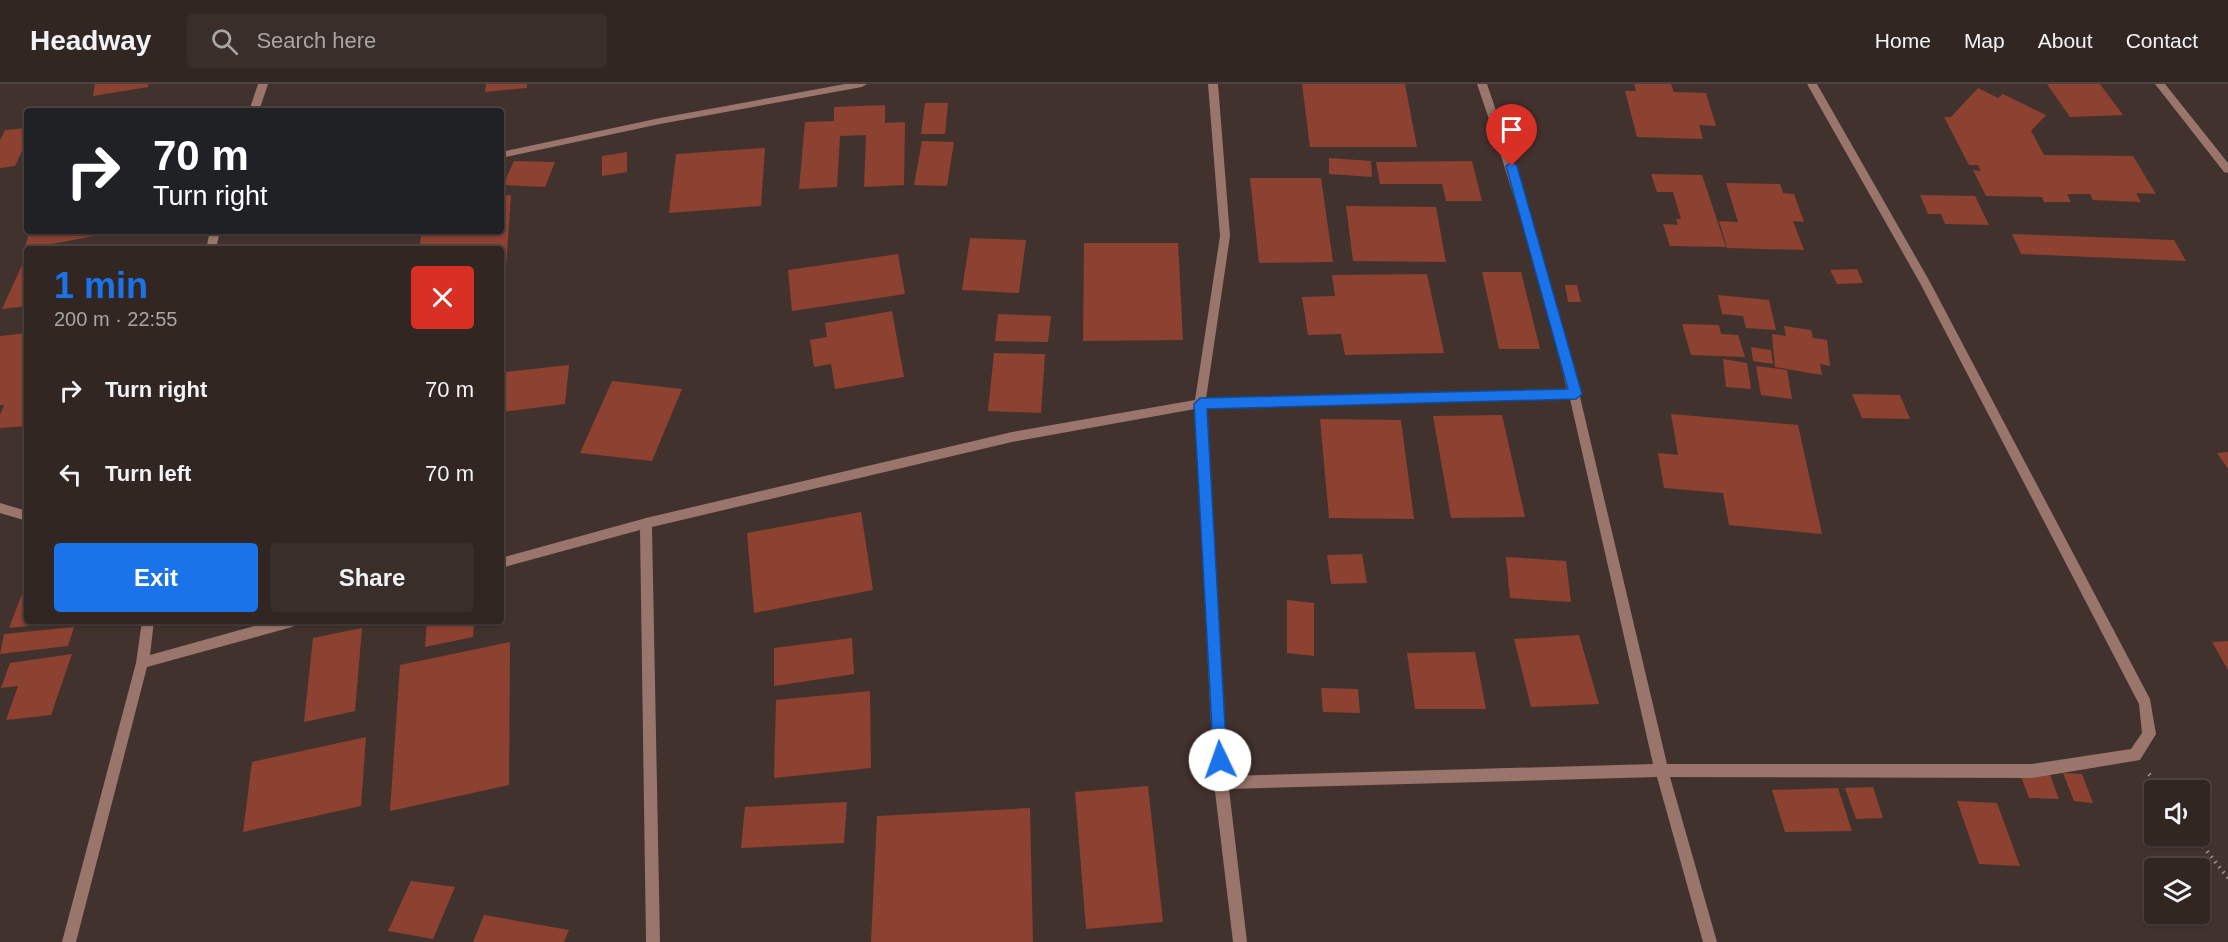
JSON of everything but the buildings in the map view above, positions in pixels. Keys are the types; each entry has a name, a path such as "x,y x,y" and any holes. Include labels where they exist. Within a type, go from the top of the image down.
{"street":[{"path":"255,108 263,84"},
{"path":"796,84 799,95"},
{"path":"504,154 862,84"},
{"path":"1213,84 1225,236 1200,404 1221,783 1240,942"},
{"path":"1482,84 1512,166 1576,394 1661,770 1710,942"},
{"path":"1221,783 1661,770 2032,771 2135,755 2149,734 2145,703 1925,282 1812,84"},
{"path":"2160,84 2228,170"},
{"path":"504,562 646,523 1012,437 1200,404 1576,394"},
{"path":"0,508 24,515"},
{"path":"646,523 653,942"},
{"path":"69,942 142,663 148,624"},
{"path":"142,663 281,624"}],"path":[{"path":"2204,846 2228,878"}],"route":[{"path":"1220,760 1200,404 1576,394 1512,166"}]}
